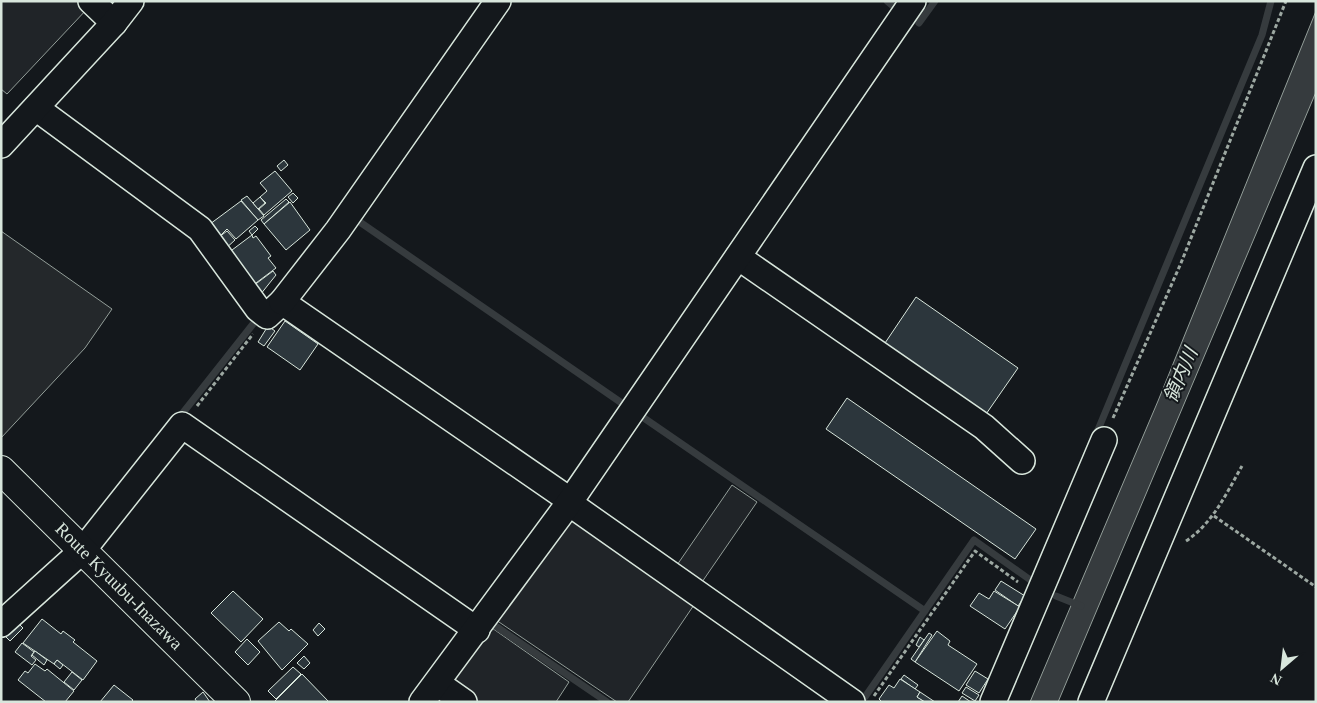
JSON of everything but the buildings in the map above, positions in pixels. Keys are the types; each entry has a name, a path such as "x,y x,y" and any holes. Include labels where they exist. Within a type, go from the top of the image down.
{"main road":[{"name":"Route Kyuubu-Inazawa","path":"1,470 236,702"}],"street":[{"path":"91,1 114,23"},
{"path":"1,146 114,23 131,1"},
{"path":"275,309 338,230 498,1"},
{"path":"464,702 430,692 570,502 912,2"},
{"path":"36,108 200,229 258,309 275,309 570,502 852,702"},
{"path":"1100,698 1158,539 1316,168"},
{"path":"738,257 984,427 1022,461"},
{"path":"1,624 83,550 182,425 477,630"},
{"path":"993,702 1104,440"}],"path":[{"path":"1104,440 1181,263 1286,1"},
{"path":"182,425 275,309"},
{"path":"1158,539 1170,544 1181,544 1198,532 1214,516 1242,466"},
{"path":"1214,516 1316,587"},
{"path":"870,702 975,551 1037,595"}],"shaded area":[{"path":"1,1 81,1 88,8 7,94 1,89"},
{"path":"1,231 112,309 85,348 1,438"},
{"path":"732,485 757,502 702,582 677,565"},
{"path":"570,514 696,602 628,702 617,702 496,620"},
{"path":"492,628 569,682 556,702 472,702 450,682"}],"water":[{"name":"領内川","path":"1316,11 1316,92 1058,702 1030,702 1158,401"}],"waterway":[{"path":"887,1 893,6"},
{"path":"919,23 935,1"},
{"path":"1095,437 1262,35 1271,1"},
{"path":"354,218 626,406"},
{"path":"178,419 257,319"},
{"path":"641,416 925,611"},
{"path":"865,697 974,540 1029,579"},
{"path":"1056,596 1081,606"},
{"path":"497,627 607,702"}]}
